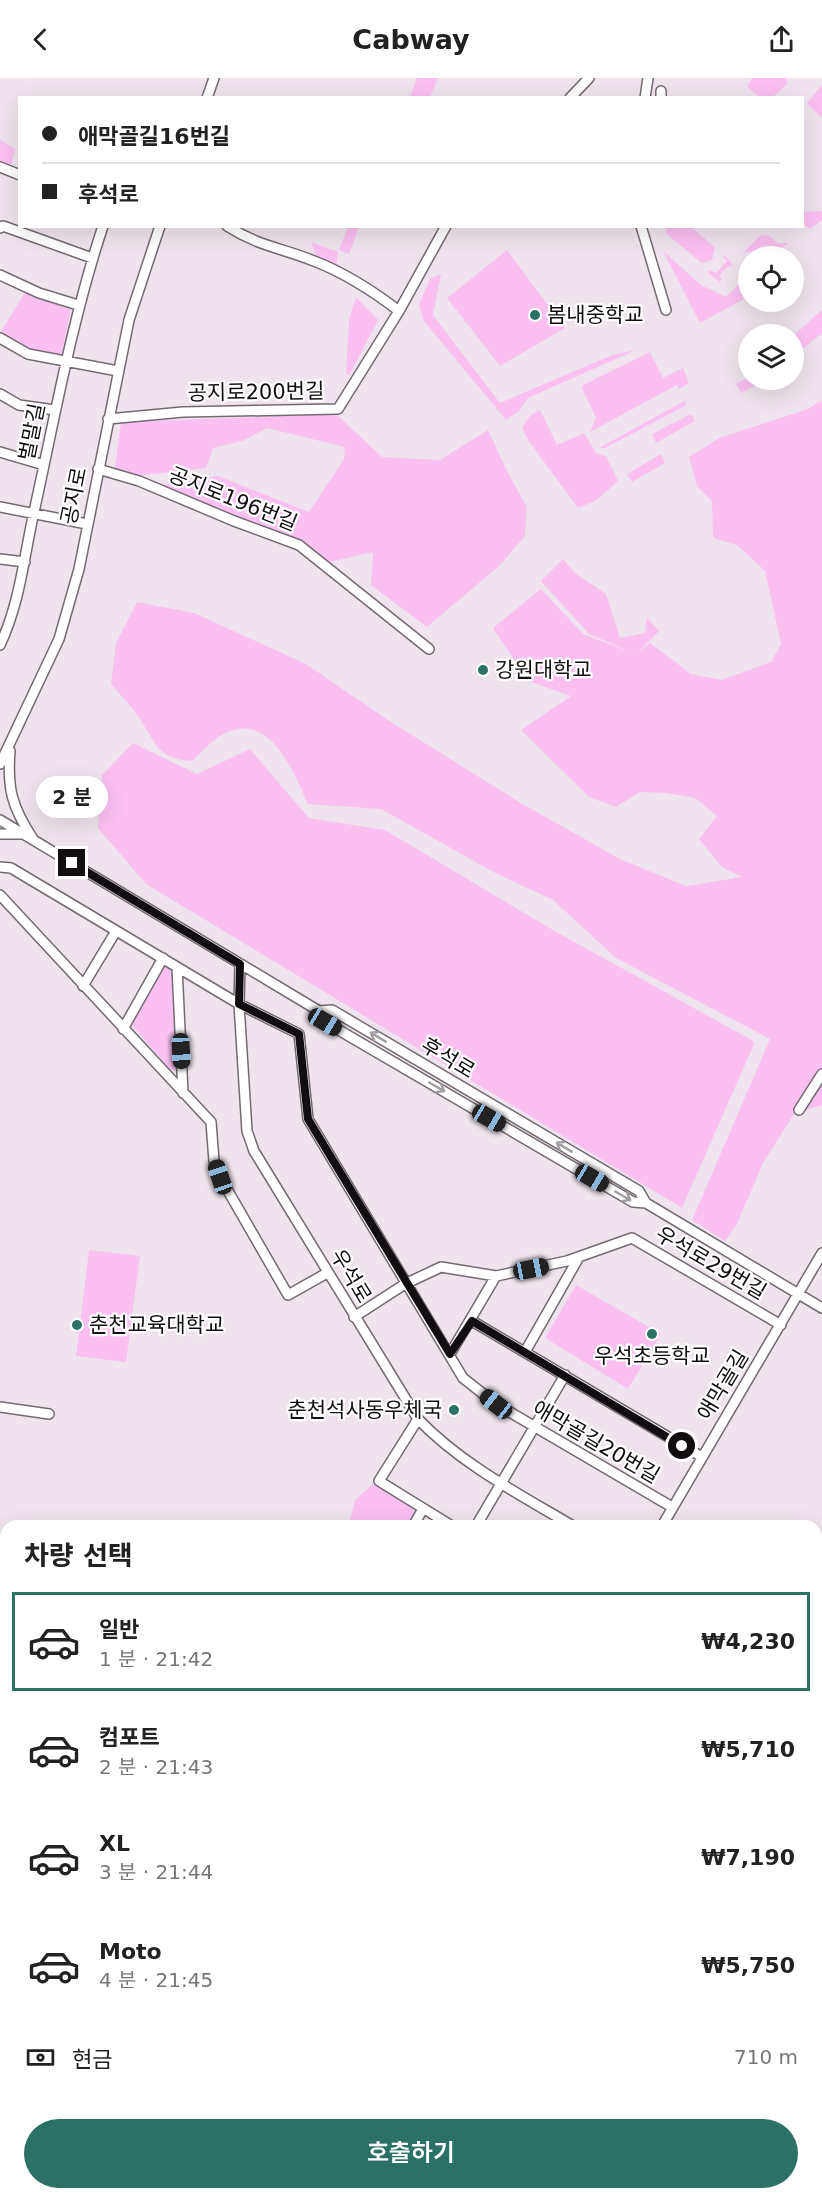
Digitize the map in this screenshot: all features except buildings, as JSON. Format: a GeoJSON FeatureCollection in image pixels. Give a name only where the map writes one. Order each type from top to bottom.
{"type":"FeatureCollection","features":[{"type":"Feature","properties":{"kind":"street"},"geometry":{"type":"LineString","coordinates":[[208,96],[214,78]]}},
{"type":"Feature","properties":{"kind":"street"},"geometry":{"type":"LineString","coordinates":[[572,96],[589,78]]}},
{"type":"Feature","properties":{"kind":"street"},"geometry":{"type":"LineString","coordinates":[[645,96],[648,78]]}},
{"type":"Feature","properties":{"kind":"street"},"geometry":{"type":"LineString","coordinates":[[0,167],[18,174]]}},
{"type":"Feature","properties":{"kind":"street"},"geometry":{"type":"LineString","coordinates":[[0,228],[3,226],[92,258]]}},
{"type":"Feature","properties":{"kind":"street","name":"벌말길"},"geometry":{"type":"LineString","coordinates":[[0,645],[25,562],[64,363],[78,305],[102,228]]}},
{"type":"Feature","properties":{"kind":"street","name":"공지로"},"geometry":{"type":"LineString","coordinates":[[0,764],[59,639],[79,569],[129,320],[159,228]]}},
{"type":"Feature","properties":{"kind":"street"},"geometry":{"type":"LineString","coordinates":[[230,228],[249,241],[314,261],[366,286],[399,311]]}},
{"type":"Feature","properties":{"kind":"street","name":"공지로200번길"},"geometry":{"type":"LineString","coordinates":[[108,419],[183,412],[338,409],[399,311],[445,228]]}},
{"type":"Feature","properties":{"kind":"street"},"geometry":{"type":"LineString","coordinates":[[642,228],[666,310]]}},
{"type":"Feature","properties":{"kind":"street"},"geometry":{"type":"LineString","coordinates":[[0,275],[39,293],[78,305]]}},
{"type":"Feature","properties":{"kind":"street"},"geometry":{"type":"LineString","coordinates":[[0,338],[28,354],[64,363],[118,371]]}},
{"type":"Feature","properties":{"kind":"street"},"geometry":{"type":"LineString","coordinates":[[0,394],[19,405],[55,410]]}},
{"type":"Feature","properties":{"kind":"street"},"geometry":{"type":"LineString","coordinates":[[0,452],[44,465]]}},
{"type":"Feature","properties":{"kind":"street","name":"공지로196번길"},"geometry":{"type":"LineString","coordinates":[[98,469],[139,481],[234,521],[299,545],[429,649]]}},
{"type":"Feature","properties":{"kind":"street"},"geometry":{"type":"LineString","coordinates":[[0,507],[87,524]]}},
{"type":"Feature","properties":{"kind":"street"},"geometry":{"type":"LineString","coordinates":[[0,559],[25,562]]}},
{"type":"Feature","properties":{"kind":"street"},"geometry":{"type":"LineString","coordinates":[[11,742],[8,784],[19,818],[34,841]]}},
{"type":"Feature","properties":{"kind":"street","name":"후석로"},"geometry":{"type":"LineString","coordinates":[[0,820],[319,1011],[332,1010],[639,1191],[645,1203],[822,1308]]}},
{"type":"Feature","properties":{"kind":"street"},"geometry":{"type":"LineString","coordinates":[[0,834],[22,834]]}},
{"type":"Feature","properties":{"kind":"street"},"geometry":{"type":"LineString","coordinates":[[0,867],[11,868],[239,1004]]}},
{"type":"Feature","properties":{"kind":"street"},"geometry":{"type":"LineString","coordinates":[[0,895],[211,1122],[214,1161],[220,1177],[288,1296],[327,1274]]}},
{"type":"Feature","properties":{"kind":"street"},"geometry":{"type":"LineString","coordinates":[[83,986],[116,932]]}},
{"type":"Feature","properties":{"kind":"street"},"geometry":{"type":"LineString","coordinates":[[123,1029],[163,958]]}},
{"type":"Feature","properties":{"kind":"street","name":"우석로"},"geometry":{"type":"LineString","coordinates":[[240,964],[239,1004],[247,1131],[254,1151],[327,1274],[418,1419],[438,1440],[502,1484],[563,1520]]}},
{"type":"Feature","properties":{"kind":"street"},"geometry":{"type":"LineString","coordinates":[[177,967],[183,1093]]}},
{"type":"Feature","properties":{"kind":"street","name":"애막골길20번길"},"geometry":{"type":"LineString","coordinates":[[239,1004],[299,1034],[308,1119],[463,1378],[496,1404],[672,1507]]}},
{"type":"Feature","properties":{"kind":"street"},"geometry":{"type":"LineString","coordinates":[[799,1110],[822,1074]]}},
{"type":"Feature","properties":{"kind":"street","name":"우석로29번길"},"geometry":{"type":"LineString","coordinates":[[354,1317],[405,1284],[441,1267],[496,1276],[579,1257],[632,1238],[780,1325]]}},
{"type":"Feature","properties":{"kind":"street","name":"애막골길"},"geometry":{"type":"LineString","coordinates":[[665,1520],[822,1252]]}},
{"type":"Feature","properties":{"kind":"street"},"geometry":{"type":"LineString","coordinates":[[525,1353],[579,1257]]}},
{"type":"Feature","properties":{"kind":"street"},"geometry":{"type":"LineString","coordinates":[[450,1354],[472,1321],[496,1276]]}},
{"type":"Feature","properties":{"kind":"street"},"geometry":{"type":"LineString","coordinates":[[472,1321],[702,1457]]}},
{"type":"Feature","properties":{"kind":"street"},"geometry":{"type":"LineString","coordinates":[[480,1520],[565,1376]]}},
{"type":"Feature","properties":{"kind":"street"},"geometry":{"type":"LineString","coordinates":[[0,1407],[49,1414]]}},
{"type":"Feature","properties":{"kind":"street"},"geometry":{"type":"LineString","coordinates":[[418,1419],[379,1481],[442,1520]]}},
{"type":"Feature","properties":{"kind":"street"},"geometry":{"type":"LineString","coordinates":[[417,1520],[423,1509]]}},
{"type":"Feature","properties":{"kind":"shaded area"},"geometry":{"type":"Polygon","coordinates":[[[417,78],[438,78],[430,96],[410,96],[417,78]]]}},
{"type":"Feature","properties":{"kind":"shaded area"},"geometry":{"type":"Polygon","coordinates":[[[752,78],[787,78],[787,84],[774,96],[758,96],[747,86],[752,78]]]}},
{"type":"Feature","properties":{"kind":"shaded area"},"geometry":{"type":"Polygon","coordinates":[[[822,85],[822,118],[807,103],[822,85]]]}},
{"type":"Feature","properties":{"kind":"shaded area"},"geometry":{"type":"Polygon","coordinates":[[[0,140],[15,149],[10,171],[0,170],[0,140]]]}},
{"type":"Feature","properties":{"kind":"shaded area"},"geometry":{"type":"Polygon","coordinates":[[[822,211],[822,220],[810,229],[804,224],[804,212],[822,211]]]}},
{"type":"Feature","properties":{"kind":"shaded area"},"geometry":{"type":"Polygon","coordinates":[[[348,228],[359,228],[349,254],[339,250],[348,228]]]}},
{"type":"Feature","properties":{"kind":"shaded area"},"geometry":{"type":"Polygon","coordinates":[[[667,228],[693,228],[715,248],[712,260],[702,263],[665,233],[667,228]]]}},
{"type":"Feature","properties":{"kind":"shaded area"},"geometry":{"type":"Polygon","coordinates":[[[761,235],[769,236],[778,243],[789,243],[784,246],[750,246],[761,235]]]}},
{"type":"Feature","properties":{"kind":"shaded area"},"geometry":{"type":"Polygon","coordinates":[[[311,242],[338,252],[336,268],[316,255],[311,242]]]}},
{"type":"Feature","properties":{"kind":"shaded area"},"geometry":{"type":"Polygon","coordinates":[[[507,250],[565,328],[500,366],[447,298],[507,250]]]}},
{"type":"Feature","properties":{"kind":"shaded area"},"geometry":{"type":"Polygon","coordinates":[[[663,251],[701,285],[726,297],[738,286],[738,302],[700,323],[663,251]]]}},
{"type":"Feature","properties":{"kind":"shaded area"},"geometry":{"type":"Polygon","coordinates":[[[725,255],[734,267],[730,265],[719,275],[722,279],[720,282],[708,273],[710,270],[716,273],[727,261],[723,257],[725,255]]]}},
{"type":"Feature","properties":{"kind":"shaded area"},"geometry":{"type":"Polygon","coordinates":[[[441,274],[433,315],[500,403],[612,355],[636,350],[528,398],[519,411],[506,420],[423,320],[419,304],[430,279],[441,274]]]}},
{"type":"Feature","properties":{"kind":"shaded area"},"geometry":{"type":"Polygon","coordinates":[[[26,291],[71,310],[60,361],[22,350],[0,333],[26,291]]]}},
{"type":"Feature","properties":{"kind":"shaded area"},"geometry":{"type":"Polygon","coordinates":[[[356,297],[378,320],[349,376],[346,372],[349,319],[356,297]]]}},
{"type":"Feature","properties":{"kind":"shaded area"},"geometry":{"type":"Polygon","coordinates":[[[822,310],[822,333],[804,348],[804,326],[822,310]]]}},
{"type":"Feature","properties":{"kind":"shaded area"},"geometry":{"type":"Polygon","coordinates":[[[650,352],[663,378],[683,368],[689,383],[679,389],[677,385],[590,432],[596,418],[581,386],[650,352]]]}},
{"type":"Feature","properties":{"kind":"shaded area"},"geometry":{"type":"Polygon","coordinates":[[[686,400],[685,406],[605,448],[599,448],[686,400]]]}},
{"type":"Feature","properties":{"kind":"shaded area"},"geometry":{"type":"Polygon","coordinates":[[[822,400],[822,1105],[794,1114],[763,1163],[737,1224],[725,1241],[692,1220],[770,1039],[616,958],[553,900],[497,874],[381,809],[308,804],[286,760],[265,736],[252,730],[237,729],[220,736],[192,761],[171,757],[158,748],[138,716],[111,684],[116,643],[137,602],[194,613],[306,664],[388,720],[519,802],[620,859],[686,886],[742,877],[722,867],[699,839],[717,816],[695,798],[667,793],[640,792],[616,807],[589,797],[521,730],[571,696],[528,681],[493,628],[541,589],[583,634],[636,654],[589,634],[541,581],[563,559],[575,573],[606,594],[620,638],[645,633],[647,618],[659,631],[637,653],[650,643],[691,674],[722,680],[771,662],[781,644],[765,571],[737,545],[713,538],[712,501],[697,486],[689,457],[719,438],[808,409],[822,400]]]}},
{"type":"Feature","properties":{"kind":"shaded area"},"geometry":{"type":"Polygon","coordinates":[[[540,410],[557,445],[584,433],[597,454],[606,456],[618,481],[597,500],[578,508],[528,440],[522,427],[531,415],[540,410]]]}},
{"type":"Feature","properties":{"kind":"shaded area"},"geometry":{"type":"Polygon","coordinates":[[[336,414],[382,457],[440,460],[488,430],[527,507],[525,536],[499,566],[427,627],[371,585],[373,552],[321,564],[297,549],[145,488],[218,476],[309,512],[344,459],[345,447],[267,428],[242,441],[213,448],[206,468],[127,477],[114,475],[121,422],[336,414]]]}},
{"type":"Feature","properties":{"kind":"shaded area"},"geometry":{"type":"Polygon","coordinates":[[[691,414],[695,421],[656,443],[652,434],[691,414]]]}},
{"type":"Feature","properties":{"kind":"shaded area"},"geometry":{"type":"Polygon","coordinates":[[[661,454],[665,463],[632,482],[627,474],[661,454]]]}},
{"type":"Feature","properties":{"kind":"shaded area"},"geometry":{"type":"Polygon","coordinates":[[[133,743],[197,774],[250,749],[309,818],[385,830],[553,930],[755,1042],[682,1208],[146,884],[98,828],[102,775],[133,743]]]}},
{"type":"Feature","properties":{"kind":"shaded area"},"geometry":{"type":"Polygon","coordinates":[[[161,966],[171,969],[178,1070],[171,1070],[130,1023],[161,966]]]}},
{"type":"Feature","properties":{"kind":"shaded area"},"geometry":{"type":"Polygon","coordinates":[[[89,1250],[140,1256],[126,1362],[76,1356],[89,1250]]]}},
{"type":"Feature","properties":{"kind":"shaded area"},"geometry":{"type":"Polygon","coordinates":[[[576,1285],[661,1334],[628,1389],[545,1338],[576,1285]]]}},
{"type":"Feature","properties":{"kind":"shaded area"},"geometry":{"type":"Polygon","coordinates":[[[375,1482],[414,1507],[415,1513],[411,1520],[350,1520],[355,1500],[375,1482]]]}},
{"type":"Feature","properties":{"kind":"place","name":"봄내중학교"},"geometry":{"type":"Point","coordinates":[535,315]}},
{"type":"Feature","properties":{"kind":"place","name":"강원대학교"},"geometry":{"type":"Point","coordinates":[483,670]}},
{"type":"Feature","properties":{"kind":"place","name":"춘천교육대학교"},"geometry":{"type":"Point","coordinates":[77,1325]}},
{"type":"Feature","properties":{"kind":"place","name":"우석초등학교"},"geometry":{"type":"Point","coordinates":[652,1334]}},
{"type":"Feature","properties":{"kind":"place","name":"춘천석사동우체국"},"geometry":{"type":"Point","coordinates":[454,1410]}},
{"type":"Feature","properties":{"kind":"route"},"geometry":{"type":"LineString","coordinates":[[72,863],[240,964],[239,1004],[299,1034],[308,1119],[405,1284],[450,1354],[472,1321],[682,1446]]}}]}
